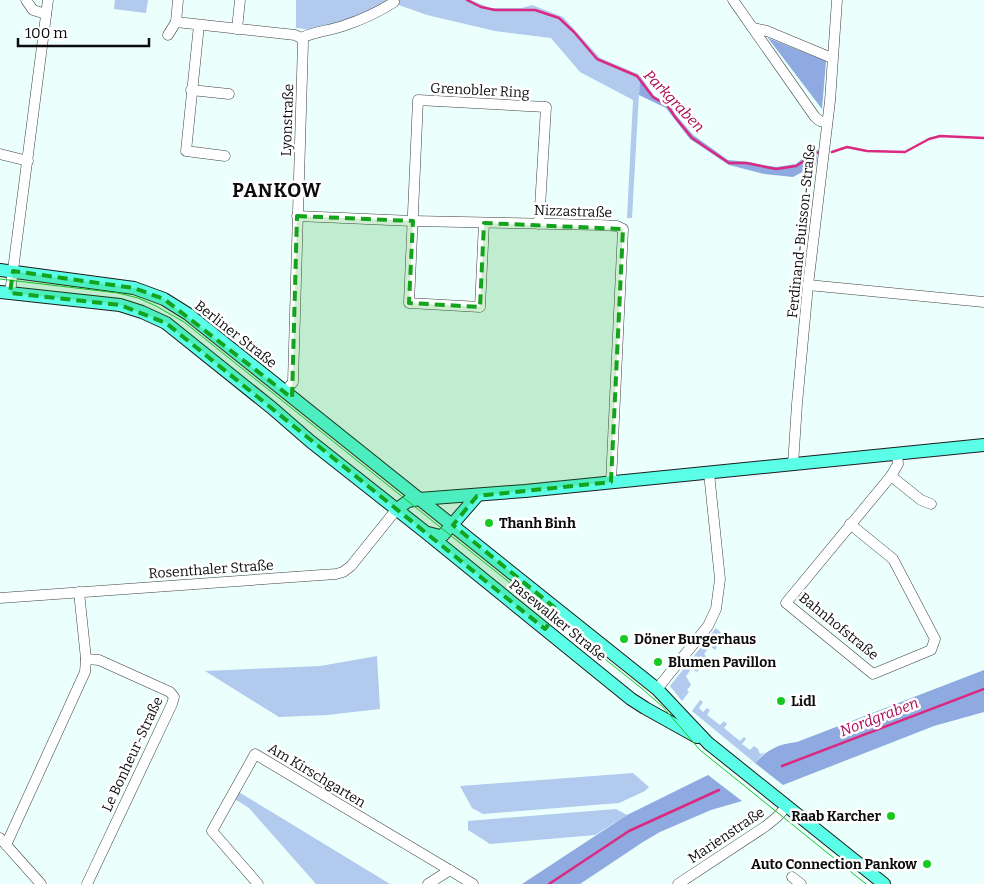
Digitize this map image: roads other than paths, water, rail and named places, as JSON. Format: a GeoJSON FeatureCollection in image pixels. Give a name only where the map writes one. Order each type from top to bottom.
{"type":"FeatureCollection","features":[{"type":"Feature","properties":{"kind":"main road","name":"Berliner Straße"},"geometry":{"type":"LineString","coordinates":[[6,270],[134,288],[159,297],[188,314],[419,499]]}},
{"type":"Feature","properties":{"kind":"main road"},"geometry":{"type":"LineString","coordinates":[[5,293],[120,305],[166,323],[396,510],[408,502],[419,499],[477,496],[984,445]]}},
{"type":"Feature","properties":{"kind":"main road"},"geometry":{"type":"LineString","coordinates":[[424,531],[440,536],[477,496]]}},
{"type":"Feature","properties":{"kind":"main road","name":"Pasewalker Straße"},"geometry":{"type":"LineString","coordinates":[[419,499],[657,689],[708,743],[884,884]]}},
{"type":"Feature","properties":{"kind":"main road","name":"Pasewalker Straße"},"geometry":{"type":"LineString","coordinates":[[396,510],[645,708],[708,743]]}},
{"type":"Feature","properties":{"kind":"main road"},"geometry":{"type":"LineString","coordinates":[[545,629],[559,612]]}},
{"type":"Feature","properties":{"kind":"main road"},"geometry":{"type":"LineString","coordinates":[[645,708],[657,689]]}},
{"type":"Feature","properties":{"kind":"street"},"geometry":{"type":"LineString","coordinates":[[26,0],[33,10],[46,14]]}},
{"type":"Feature","properties":{"kind":"street"},"geometry":{"type":"LineString","coordinates":[[5,293],[6,270],[28,161],[48,0]]}},
{"type":"Feature","properties":{"kind":"street"},"geometry":{"type":"LineString","coordinates":[[168,35],[176,22],[178,0]]}},
{"type":"Feature","properties":{"kind":"street"},"geometry":{"type":"LineString","coordinates":[[237,29],[240,0]]}},
{"type":"Feature","properties":{"kind":"street"},"geometry":{"type":"LineString","coordinates":[[733,0],[815,117],[827,123]]}},
{"type":"Feature","properties":{"kind":"street","name":"Ferdinand-Buisson-Straße"},"geometry":{"type":"LineString","coordinates":[[793,465],[808,285],[827,123],[837,0]]}},
{"type":"Feature","properties":{"kind":"street"},"geometry":{"type":"LineString","coordinates":[[176,22],[296,35],[301,38],[308,34],[342,27],[376,13],[394,2]]}},
{"type":"Feature","properties":{"kind":"street"},"geometry":{"type":"LineString","coordinates":[[199,25],[186,151],[225,156]]}},
{"type":"Feature","properties":{"kind":"street"},"geometry":{"type":"LineString","coordinates":[[753,28],[767,31],[832,58]]}},
{"type":"Feature","properties":{"kind":"street","name":"Lyonstraße"},"geometry":{"type":"LineString","coordinates":[[285,392],[293,382],[303,42],[301,38]]}},
{"type":"Feature","properties":{"kind":"street"},"geometry":{"type":"LineString","coordinates":[[191,90],[229,94]]}},
{"type":"Feature","properties":{"kind":"street","name":"Grenobler Ring"},"geometry":{"type":"LineString","coordinates":[[413,221],[418,100],[546,108],[539,224]]}},
{"type":"Feature","properties":{"kind":"street"},"geometry":{"type":"LineString","coordinates":[[0,154],[28,161]]}},
{"type":"Feature","properties":{"kind":"street","name":"Nizzastraße"},"geometry":{"type":"LineString","coordinates":[[297,216],[614,226],[623,229],[611,482]]}},
{"type":"Feature","properties":{"kind":"street"},"geometry":{"type":"LineString","coordinates":[[413,221],[409,303],[480,306],[484,223]]}},
{"type":"Feature","properties":{"kind":"street"},"geometry":{"type":"LineString","coordinates":[[808,285],[984,302]]}},
{"type":"Feature","properties":{"kind":"street","name":"Bahnhofstraße"},"geometry":{"type":"LineString","coordinates":[[850,524],[893,559],[935,639],[931,650],[873,674],[786,603],[850,524],[891,476],[898,464],[898,454]]}},
{"type":"Feature","properties":{"kind":"street"},"geometry":{"type":"LineString","coordinates":[[657,689],[708,626],[716,609],[720,579],[709,473]]}},
{"type":"Feature","properties":{"kind":"street"},"geometry":{"type":"LineString","coordinates":[[891,476],[921,500],[931,504]]}},
{"type":"Feature","properties":{"kind":"street","name":"Rosenthaler Straße"},"geometry":{"type":"LineString","coordinates":[[0,598],[336,574],[352,566],[396,510]]}},
{"type":"Feature","properties":{"kind":"street"},"geometry":{"type":"LineString","coordinates":[[41,884],[3,842],[84,672],[86,659],[79,592]]}},
{"type":"Feature","properties":{"kind":"street","name":"Le Bonheur-Straße"},"geometry":{"type":"LineString","coordinates":[[86,659],[99,660],[170,692],[174,697],[86,884]]}},
{"type":"Feature","properties":{"kind":"street","name":"Am Kirschgarten"},"geometry":{"type":"LineString","coordinates":[[258,884],[212,831],[255,754],[473,884]]}},
{"type":"Feature","properties":{"kind":"street","name":"Marienstraße"},"geometry":{"type":"LineString","coordinates":[[678,884],[766,826],[787,806]]}},
{"type":"Feature","properties":{"kind":"street"},"geometry":{"type":"LineString","coordinates":[[428,884],[450,870]]}},
{"type":"Feature","properties":{"kind":"street"},"geometry":{"type":"LineString","coordinates":[[792,877],[801,884]]}},
{"type":"Feature","properties":{"kind":"waterway","name":"Parkgraben"},"geometry":{"type":"LineString","coordinates":[[467,0],[481,7],[495,10],[535,10],[559,18],[597,59],[637,76],[653,97],[668,106],[692,138],[729,163],[746,163],[776,169],[796,166],[819,152]]}},
{"type":"Feature","properties":{"kind":"waterway","name":"Parkgraben"},"geometry":{"type":"LineString","coordinates":[[832,152],[847,147],[867,151],[905,152],[929,139],[940,136],[984,138]]}},
{"type":"Feature","properties":{"kind":"waterway","name":"Nordgraben"},"geometry":{"type":"LineString","coordinates":[[782,766],[984,689]]}},
{"type":"Feature","properties":{"kind":"waterway","name":"Nordgraben"},"geometry":{"type":"LineString","coordinates":[[549,884],[629,831],[719,790]]}},
{"type":"Feature","properties":{"kind":"tram line"},"geometry":{"type":"LineString","coordinates":[[0,279],[118,293],[138,298],[184,322],[640,687],[663,707],[700,750],[866,884]]}},
{"type":"Feature","properties":{"kind":"place","name":"Thanh Binh"},"geometry":{"type":"Point","coordinates":[489,523]}},
{"type":"Feature","properties":{"kind":"place","name":"Döner Burgerhaus"},"geometry":{"type":"Point","coordinates":[624,639]}},
{"type":"Feature","properties":{"kind":"place","name":"Blumen Pavillon"},"geometry":{"type":"Point","coordinates":[658,662]}},
{"type":"Feature","properties":{"kind":"place","name":"Lidl"},"geometry":{"type":"Point","coordinates":[781,701]}},
{"type":"Feature","properties":{"kind":"place","name":"Raab Karcher"},"geometry":{"type":"Point","coordinates":[891,816]}},
{"type":"Feature","properties":{"kind":"place","name":"Auto Connection Pankow"},"geometry":{"type":"Point","coordinates":[927,864]}},
{"type":"Feature","properties":{"kind":"district","name":"PANKOW"},"geometry":{"type":"Point","coordinates":[277,190]}}]}
